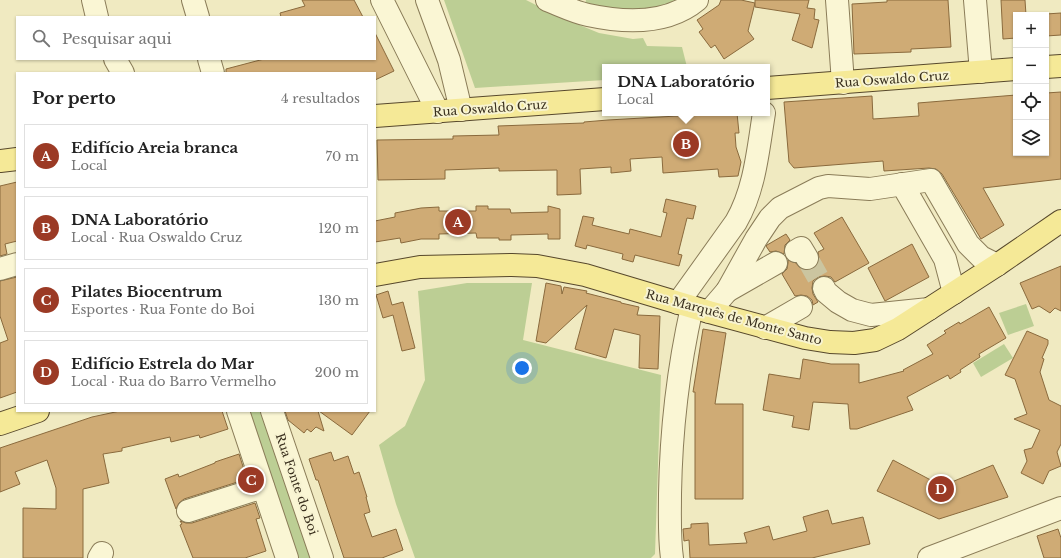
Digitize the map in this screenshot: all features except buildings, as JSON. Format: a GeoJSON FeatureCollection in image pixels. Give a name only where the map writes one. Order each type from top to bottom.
{"type":"FeatureCollection","features":[{"type":"Feature","properties":{"kind":"main road"},"geometry":{"type":"LineString","coordinates":[[1049,67],[1061,66]]}},
{"type":"Feature","properties":{"kind":"main road","name":"Rua Oswaldo Cruz"},"geometry":{"type":"LineString","coordinates":[[770,91],[843,83],[1013,69]]}},
{"type":"Feature","properties":{"kind":"main road","name":"Rua Oswaldo Cruz"},"geometry":{"type":"LineString","coordinates":[[376,116],[602,99]]}},
{"type":"Feature","properties":{"kind":"main road"},"geometry":{"type":"LineString","coordinates":[[0,161],[16,159]]}},
{"type":"Feature","properties":{"kind":"main road","name":"Rua Marquês de Monte Santo"},"geometry":{"type":"LineString","coordinates":[[376,275],[420,267],[512,265],[537,266],[585,275],[693,308],[805,338],[830,342],[854,343],[875,340],[898,330],[997,266],[1061,222]]}},
{"type":"Feature","properties":{"kind":"main road"},"geometry":{"type":"LineString","coordinates":[[0,424],[35,412]]}},
{"type":"Feature","properties":{"kind":"street"},"geometry":{"type":"LineString","coordinates":[[93,0],[97,16]]}},
{"type":"Feature","properties":{"kind":"street"},"geometry":{"type":"LineString","coordinates":[[193,0],[198,16]]}},
{"type":"Feature","properties":{"kind":"street"},"geometry":{"type":"LineString","coordinates":[[382,0],[438,112]]}},
{"type":"Feature","properties":{"kind":"street"},"geometry":{"type":"LineString","coordinates":[[427,0],[449,60],[461,110]]}},
{"type":"Feature","properties":{"kind":"street"},"geometry":{"type":"LineString","coordinates":[[547,0],[587,15],[632,21],[652,20],[670,16],[688,8],[697,0]]}},
{"type":"Feature","properties":{"kind":"street"},"geometry":{"type":"LineString","coordinates":[[837,0],[843,83]]}},
{"type":"Feature","properties":{"kind":"street"},"geometry":{"type":"LineString","coordinates":[[974,0],[981,72]]}},
{"type":"Feature","properties":{"kind":"street"},"geometry":{"type":"LineString","coordinates":[[116,60],[122,72]]}},
{"type":"Feature","properties":{"kind":"street"},"geometry":{"type":"LineString","coordinates":[[209,60],[213,72]]}},
{"type":"Feature","properties":{"kind":"street"},"geometry":{"type":"LineString","coordinates":[[672,558],[670,523],[670,468],[672,434],[681,359],[693,308],[743,210],[749,195],[755,169],[764,116]]}},
{"type":"Feature","properties":{"kind":"street"},"geometry":{"type":"LineString","coordinates":[[727,291],[756,239],[770,218],[780,208],[823,187],[841,186],[870,189],[931,180],[968,244],[981,257],[997,266]]}},
{"type":"Feature","properties":{"kind":"street"},"geometry":{"type":"LineString","coordinates":[[902,184],[945,259],[954,293]]}},
{"type":"Feature","properties":{"kind":"street"},"geometry":{"type":"LineString","coordinates":[[945,259],[962,252],[968,244]]}},
{"type":"Feature","properties":{"kind":"street"},"geometry":{"type":"LineString","coordinates":[[693,308],[727,291],[776,263]]}},
{"type":"Feature","properties":{"kind":"street"},"geometry":{"type":"LineString","coordinates":[[0,269],[16,264]]}},
{"type":"Feature","properties":{"kind":"street"},"geometry":{"type":"LineString","coordinates":[[824,292],[852,310],[871,315],[929,309]]}},
{"type":"Feature","properties":{"kind":"street"},"geometry":{"type":"LineString","coordinates":[[765,328],[801,307]]}},
{"type":"Feature","properties":{"kind":"street"},"geometry":{"type":"LineString","coordinates":[[238,412],[263,487],[281,556]]}},
{"type":"Feature","properties":{"kind":"street","name":"Rua Fonte do Boi"},"geometry":{"type":"LineString","coordinates":[[272,412],[322,558]]}},
{"type":"Feature","properties":{"kind":"street"},"geometry":{"type":"LineString","coordinates":[[188,511],[263,487]]}},
{"type":"Feature","properties":{"kind":"street"},"geometry":{"type":"LineString","coordinates":[[929,558],[1061,508]]}},
{"type":"Feature","properties":{"kind":"green space"},"geometry":{"type":"Polygon","coordinates":[[[444,0],[526,0],[560,17],[599,33],[633,39],[643,38],[647,46],[682,47],[686,64],[602,64],[602,80],[475,88],[444,0]]]}},
{"type":"Feature","properties":{"kind":"green space"},"geometry":{"type":"Polygon","coordinates":[[[586,0],[679,0],[654,9],[621,10],[585,4],[586,0]]]}},
{"type":"Feature","properties":{"kind":"green space"},"geometry":{"type":"Polygon","coordinates":[[[467,283],[532,283],[523,340],[661,375],[655,554],[651,558],[415,558],[396,504],[379,445],[405,426],[425,380],[418,291],[467,283]]]}},
{"type":"Feature","properties":{"kind":"green space"},"geometry":{"type":"Polygon","coordinates":[[[1026,304],[1034,326],[1008,335],[999,313],[1026,304]]]}},
{"type":"Feature","properties":{"kind":"green space"},"geometry":{"type":"Polygon","coordinates":[[[1004,344],[1013,358],[981,377],[973,363],[1004,344]]]}},
{"type":"Feature","properties":{"kind":"green space"},"geometry":{"type":"Polygon","coordinates":[[[244,412],[266,412],[315,558],[293,558],[244,412]]]}},
{"type":"Feature","properties":{"kind":"tunnel"},"geometry":{"type":"LineString","coordinates":[[807,258],[824,288]]}},
{"type":"Feature","properties":{"kind":"place","name":"DNA Laboratório"},"geometry":{"type":"Point","coordinates":[686,144]}},
{"type":"Feature","properties":{"kind":"place","name":"Edifício Areia branca"},"geometry":{"type":"Point","coordinates":[458,222]}},
{"type":"Feature","properties":{"kind":"place","name":"Pilates Biocentrum"},"geometry":{"type":"Point","coordinates":[251,480]}},
{"type":"Feature","properties":{"kind":"place","name":"Edifício Estrela do Mar"},"geometry":{"type":"Point","coordinates":[941,489]}}]}
